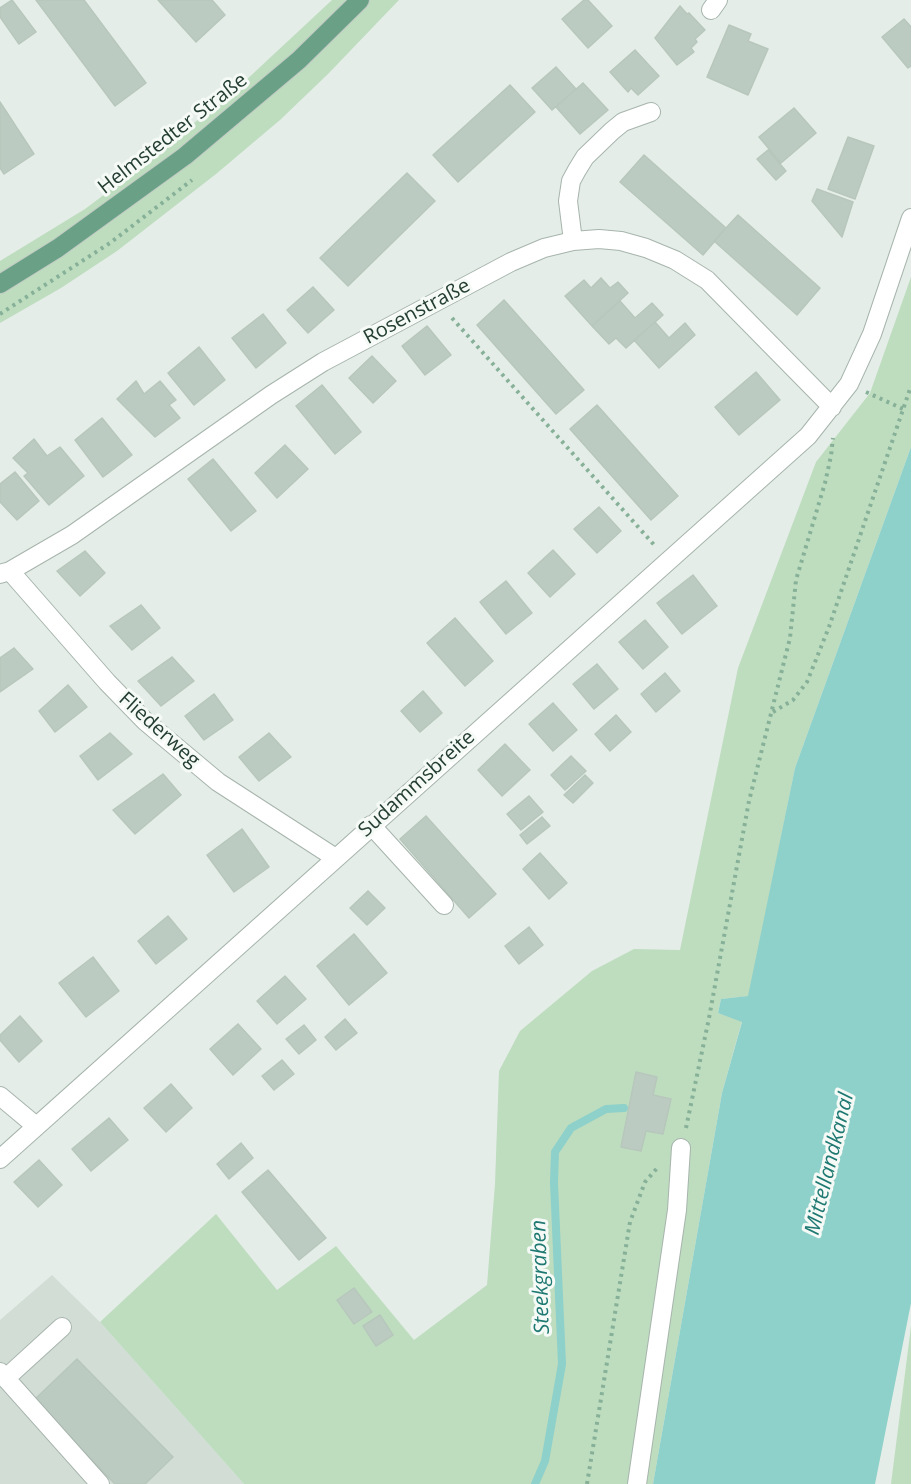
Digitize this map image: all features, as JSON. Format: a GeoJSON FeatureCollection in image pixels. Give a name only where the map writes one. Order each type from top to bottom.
{"type":"FeatureCollection","features":[{"type":"Feature","properties":{"kind":"main road","name":"Helmstedter Straße"},"geometry":{"type":"LineString","coordinates":[[0,284],[58,248],[185,156],[291,67],[360,0]]}},
{"type":"Feature","properties":{"kind":"street"},"geometry":{"type":"LineString","coordinates":[[573,241],[568,201],[571,181],[577,170],[592,150],[623,122],[651,112]]}},
{"type":"Feature","properties":{"kind":"street","name":"Sudammsbreite"},"geometry":{"type":"LineString","coordinates":[[0,1159],[334,857],[808,436],[849,384],[872,334],[911,218]]}},
{"type":"Feature","properties":{"kind":"street","name":"Rosenstraße"},"geometry":{"type":"LineString","coordinates":[[5,573],[72,535],[279,389],[322,362],[511,262],[544,248],[573,241],[599,239],[621,241],[646,248],[683,265],[707,280],[832,407]]}},
{"type":"Feature","properties":{"kind":"street","name":"Fliederweg"},"geometry":{"type":"LineString","coordinates":[[5,573],[145,721],[218,782],[334,857]]}},
{"type":"Feature","properties":{"kind":"street"},"geometry":{"type":"LineString","coordinates":[[371,825],[444,905]]}},
{"type":"Feature","properties":{"kind":"street"},"geometry":{"type":"LineString","coordinates":[[0,1096],[36,1126]]}},
{"type":"Feature","properties":{"kind":"street"},"geometry":{"type":"LineString","coordinates":[[637,1484],[676,1210],[681,1148]]}},
{"type":"Feature","properties":{"kind":"street"},"geometry":{"type":"LineString","coordinates":[[62,1328],[3,1375],[100,1484]]}},
{"type":"Feature","properties":{"kind":"path"},"geometry":{"type":"LineString","coordinates":[[437,301],[669,561]]}},
{"type":"Feature","properties":{"kind":"path"},"geometry":{"type":"LineString","coordinates":[[849,384],[903,409]]}},
{"type":"Feature","properties":{"kind":"path"},"geometry":{"type":"LineString","coordinates":[[772,712],[793,700],[807,682],[829,627],[911,386]]}},
{"type":"Feature","properties":{"kind":"path"},"geometry":{"type":"LineString","coordinates":[[586,1484],[630,1222],[645,1182],[660,1165],[681,1148],[714,993],[749,801],[789,638],[796,580],[831,456],[832,407]]}},
{"type":"Feature","properties":{"kind":"shaded area"},"geometry":{"type":"Polygon","coordinates":[[[52,1275],[100,1322],[244,1484],[0,1484],[0,1320],[52,1275]]]}},
{"type":"Feature","properties":{"kind":"green space"},"geometry":{"type":"Polygon","coordinates":[[[332,0],[399,0],[280,120],[216,174],[117,251],[61,288],[0,323],[0,261],[85,209],[133,173],[244,82],[332,0]]]}},
{"type":"Feature","properties":{"kind":"green space"},"geometry":{"type":"Polygon","coordinates":[[[911,277],[911,447],[795,768],[749,996],[721,999],[718,1013],[742,1021],[722,1093],[653,1484],[244,1484],[100,1322],[216,1214],[277,1290],[336,1246],[414,1340],[487,1285],[495,1184],[499,1071],[520,1031],[592,971],[634,949],[680,950],[738,668],[816,462],[870,393],[911,277]]]}},
{"type":"Feature","properties":{"kind":"green space"},"geometry":{"type":"Polygon","coordinates":[[[911,1326],[911,1484],[891,1484],[911,1326]]]}},
{"type":"Feature","properties":{"kind":"water","name":"Mittellandkanal"},"geometry":{"type":"Polygon","coordinates":[[[911,447],[911,1303],[875,1484],[653,1484],[722,1093],[742,1022],[718,1013],[721,999],[748,996],[795,768],[911,447]]]}},
{"type":"Feature","properties":{"kind":"building"},"geometry":{"type":"Polygon","coordinates":[[[12,0],[36,32],[19,44],[0,17],[0,8],[12,0]]]}},
{"type":"Feature","properties":{"kind":"building"},"geometry":{"type":"Polygon","coordinates":[[[36,0],[84,0],[146,83],[115,106],[36,0]]]}},
{"type":"Feature","properties":{"kind":"building"},"geometry":{"type":"Polygon","coordinates":[[[158,0],[212,0],[225,15],[196,42],[158,0]]]}},
{"type":"Feature","properties":{"kind":"building"},"geometry":{"type":"Polygon","coordinates":[[[584,0],[588,0],[612,26],[588,48],[562,19],[584,0]]]}},
{"type":"Feature","properties":{"kind":"building"},"geometry":{"type":"Polygon","coordinates":[[[680,6],[705,30],[695,39],[697,42],[691,48],[694,52],[677,65],[655,38],[680,6]]]}},
{"type":"Feature","properties":{"kind":"building"},"geometry":{"type":"Polygon","coordinates":[[[904,19],[911,27],[911,66],[908,68],[882,37],[904,19]]]}},
{"type":"Feature","properties":{"kind":"building"},"geometry":{"type":"Polygon","coordinates":[[[729,25],[751,34],[748,41],[768,49],[748,95],[707,77],[729,25]]]}},
{"type":"Feature","properties":{"kind":"building"},"geometry":{"type":"Polygon","coordinates":[[[635,50],[659,76],[638,95],[631,88],[628,92],[610,72],[635,50]]]}},
{"type":"Feature","properties":{"kind":"building"},"geometry":{"type":"Polygon","coordinates":[[[556,67],[576,89],[552,110],[532,88],[556,67]]]}},
{"type":"Feature","properties":{"kind":"building"},"geometry":{"type":"Polygon","coordinates":[[[583,83],[608,110],[580,134],[556,107],[583,83]]]}},
{"type":"Feature","properties":{"kind":"building"},"geometry":{"type":"Polygon","coordinates":[[[510,85],[535,112],[458,182],[433,155],[510,85]]]}},
{"type":"Feature","properties":{"kind":"building"},"geometry":{"type":"Polygon","coordinates":[[[0,102],[34,154],[4,174],[0,168],[0,102]]]}},
{"type":"Feature","properties":{"kind":"building"},"geometry":{"type":"Polygon","coordinates":[[[794,108],[816,133],[781,163],[759,137],[794,108]]]}},
{"type":"Feature","properties":{"kind":"building"},"geometry":{"type":"Polygon","coordinates":[[[848,137],[874,146],[855,199],[828,189],[848,137]]]}},
{"type":"Feature","properties":{"kind":"building"},"geometry":{"type":"Polygon","coordinates":[[[768,150],[786,171],[776,180],[757,159],[768,150]]]}},
{"type":"Feature","properties":{"kind":"building"},"geometry":{"type":"Polygon","coordinates":[[[644,155],[726,228],[703,255],[620,182],[644,155]]]}},
{"type":"Feature","properties":{"kind":"building"},"geometry":{"type":"Polygon","coordinates":[[[407,173],[435,201],[348,286],[320,258],[407,173]]]}},
{"type":"Feature","properties":{"kind":"building"},"geometry":{"type":"Polygon","coordinates":[[[817,189],[853,202],[842,237],[812,201],[817,189]]]}},
{"type":"Feature","properties":{"kind":"building"},"geometry":{"type":"Polygon","coordinates":[[[738,215],[820,288],[797,315],[714,241],[738,215]]]}},
{"type":"Feature","properties":{"kind":"building"},"geometry":{"type":"Polygon","coordinates":[[[601,278],[610,288],[618,282],[628,293],[592,326],[565,296],[584,280],[591,288],[601,278]]]}},
{"type":"Feature","properties":{"kind":"building"},"geometry":{"type":"Polygon","coordinates":[[[313,287],[334,310],[308,333],[287,310],[313,287]]]}},
{"type":"Feature","properties":{"kind":"building"},"geometry":{"type":"Polygon","coordinates":[[[504,300],[584,390],[556,414],[477,325],[504,300]]]}},
{"type":"Feature","properties":{"kind":"building"},"geometry":{"type":"Polygon","coordinates":[[[620,301],[635,318],[652,303],[663,315],[626,348],[616,338],[609,344],[592,326],[620,301]]]}},
{"type":"Feature","properties":{"kind":"building"},"geometry":{"type":"Polygon","coordinates":[[[263,314],[286,343],[256,368],[232,338],[263,314]]]}},
{"type":"Feature","properties":{"kind":"building"},"geometry":{"type":"Polygon","coordinates":[[[655,322],[669,338],[685,323],[695,335],[659,368],[634,340],[655,322]]]}},
{"type":"Feature","properties":{"kind":"building"},"geometry":{"type":"Polygon","coordinates":[[[427,326],[451,355],[425,375],[402,346],[427,326]]]}},
{"type":"Feature","properties":{"kind":"building"},"geometry":{"type":"Polygon","coordinates":[[[199,347],[225,380],[194,405],[168,373],[199,347]]]}},
{"type":"Feature","properties":{"kind":"building"},"geometry":{"type":"Polygon","coordinates":[[[372,356],[396,381],[373,403],[349,378],[372,356]]]}},
{"type":"Feature","properties":{"kind":"building"},"geometry":{"type":"Polygon","coordinates":[[[756,372],[780,400],[739,435],[715,407],[756,372]]]}},
{"type":"Feature","properties":{"kind":"building"},"geometry":{"type":"Polygon","coordinates":[[[136,381],[144,394],[160,381],[176,400],[169,405],[180,418],[155,437],[117,399],[136,381]]]}},
{"type":"Feature","properties":{"kind":"building"},"geometry":{"type":"Polygon","coordinates":[[[322,385],[361,432],[335,454],[296,406],[322,385]]]}},
{"type":"Feature","properties":{"kind":"building"},"geometry":{"type":"Polygon","coordinates":[[[597,405],[678,496],[651,520],[570,429],[597,405]]]}},
{"type":"Feature","properties":{"kind":"building"},"geometry":{"type":"Polygon","coordinates":[[[102,418],[132,455],[103,477],[75,440],[102,418]]]}},
{"type":"Feature","properties":{"kind":"building"},"geometry":{"type":"Polygon","coordinates":[[[34,439],[47,456],[60,447],[84,476],[49,505],[24,476],[28,473],[13,458],[34,439]]]}},
{"type":"Feature","properties":{"kind":"building"},"geometry":{"type":"Polygon","coordinates":[[[285,445],[308,469],[277,498],[255,473],[285,445]]]}},
{"type":"Feature","properties":{"kind":"building"},"geometry":{"type":"Polygon","coordinates":[[[213,459],[256,511],[231,531],[188,479],[213,459]]]}},
{"type":"Feature","properties":{"kind":"building"},"geometry":{"type":"Polygon","coordinates":[[[15,472],[39,501],[17,520],[0,502],[0,484],[15,472]]]}},
{"type":"Feature","properties":{"kind":"building"},"geometry":{"type":"Polygon","coordinates":[[[599,507],[621,531],[597,553],[574,529],[599,507]]]}},
{"type":"Feature","properties":{"kind":"building"},"geometry":{"type":"Polygon","coordinates":[[[553,550],[575,574],[550,597],[528,573],[553,550]]]}},
{"type":"Feature","properties":{"kind":"building"},"geometry":{"type":"Polygon","coordinates":[[[85,551],[105,573],[80,596],[57,571],[85,551]]]}},
{"type":"Feature","properties":{"kind":"building"},"geometry":{"type":"Polygon","coordinates":[[[693,575],[717,606],[682,634],[657,603],[693,575]]]}},
{"type":"Feature","properties":{"kind":"building"},"geometry":{"type":"Polygon","coordinates":[[[506,581],[532,613],[506,634],[480,602],[506,581]]]}},
{"type":"Feature","properties":{"kind":"building"},"geometry":{"type":"Polygon","coordinates":[[[141,605],[160,628],[132,650],[110,626],[141,605]]]}},
{"type":"Feature","properties":{"kind":"building"},"geometry":{"type":"Polygon","coordinates":[[[455,618],[493,661],[465,686],[427,643],[455,618]]]}},
{"type":"Feature","properties":{"kind":"building"},"geometry":{"type":"Polygon","coordinates":[[[645,620],[668,647],[643,669],[619,642],[645,620]]]}},
{"type":"Feature","properties":{"kind":"building"},"geometry":{"type":"Polygon","coordinates":[[[14,648],[33,669],[0,692],[0,658],[14,648]]]}},
{"type":"Feature","properties":{"kind":"building"},"geometry":{"type":"Polygon","coordinates":[[[172,657],[194,681],[161,706],[138,681],[172,657]]]}},
{"type":"Feature","properties":{"kind":"building"},"geometry":{"type":"Polygon","coordinates":[[[597,664],[618,689],[594,709],[573,684],[597,664]]]}},
{"type":"Feature","properties":{"kind":"building"},"geometry":{"type":"Polygon","coordinates":[[[665,673],[680,691],[656,712],[641,694],[665,673]]]}},
{"type":"Feature","properties":{"kind":"building"},"geometry":{"type":"Polygon","coordinates":[[[68,685],[87,707],[55,732],[39,711],[68,685]]]}},
{"type":"Feature","properties":{"kind":"building"},"geometry":{"type":"Polygon","coordinates":[[[423,691],[442,713],[420,732],[401,711],[423,691]]]}},
{"type":"Feature","properties":{"kind":"building"},"geometry":{"type":"Polygon","coordinates":[[[214,694],[233,720],[204,740],[185,716],[214,694]]]}},
{"type":"Feature","properties":{"kind":"building"},"geometry":{"type":"Polygon","coordinates":[[[553,703],[577,730],[553,751],[529,724],[553,703]]]}},
{"type":"Feature","properties":{"kind":"building"},"geometry":{"type":"Polygon","coordinates":[[[616,715],[631,732],[610,751],[595,734],[616,715]]]}},
{"type":"Feature","properties":{"kind":"building"},"geometry":{"type":"Polygon","coordinates":[[[110,733],[132,754],[98,780],[80,756],[110,733]]]}},
{"type":"Feature","properties":{"kind":"building"},"geometry":{"type":"Polygon","coordinates":[[[269,733],[291,757],[259,781],[239,757],[269,733]]]}},
{"type":"Feature","properties":{"kind":"building"},"geometry":{"type":"Polygon","coordinates":[[[505,744],[530,770],[502,796],[478,770],[505,744]]]}},
{"type":"Feature","properties":{"kind":"building"},"geometry":{"type":"Polygon","coordinates":[[[571,756],[586,771],[565,790],[551,775],[571,756]]]}},
{"type":"Feature","properties":{"kind":"building"},"geometry":{"type":"Polygon","coordinates":[[[163,774],[181,795],[135,834],[113,810],[163,774]]]}},
{"type":"Feature","properties":{"kind":"building"},"geometry":{"type":"Polygon","coordinates":[[[585,775],[593,783],[573,803],[564,795],[585,775]]]}},
{"type":"Feature","properties":{"kind":"building"},"geometry":{"type":"Polygon","coordinates":[[[529,796],[543,812],[521,830],[507,814],[529,796]]]}},
{"type":"Feature","properties":{"kind":"building"},"geometry":{"type":"Polygon","coordinates":[[[426,816],[496,894],[469,918],[400,839],[426,816]]]}},
{"type":"Feature","properties":{"kind":"building"},"geometry":{"type":"Polygon","coordinates":[[[542,817],[550,826],[527,844],[520,835],[542,817]]]}},
{"type":"Feature","properties":{"kind":"building"},"geometry":{"type":"Polygon","coordinates":[[[242,829],[269,867],[234,892],[207,855],[242,829]]]}},
{"type":"Feature","properties":{"kind":"building"},"geometry":{"type":"Polygon","coordinates":[[[540,853],[567,883],[549,899],[523,869],[540,853]]]}},
{"type":"Feature","properties":{"kind":"building"},"geometry":{"type":"Polygon","coordinates":[[[368,891],[385,908],[367,925],[350,908],[368,891]]]}},
{"type":"Feature","properties":{"kind":"building"},"geometry":{"type":"Polygon","coordinates":[[[168,916],[187,939],[156,964],[138,941],[168,916]]]}},
{"type":"Feature","properties":{"kind":"building"},"geometry":{"type":"Polygon","coordinates":[[[529,927],[543,945],[519,964],[505,946],[529,927]]]}},
{"type":"Feature","properties":{"kind":"building"},"geometry":{"type":"Polygon","coordinates":[[[354,934],[387,973],[349,1005],[317,966],[354,934]]]}},
{"type":"Feature","properties":{"kind":"building"},"geometry":{"type":"Polygon","coordinates":[[[93,957],[119,991],[86,1017],[59,983],[93,957]]]}},
{"type":"Feature","properties":{"kind":"building"},"geometry":{"type":"Polygon","coordinates":[[[285,976],[306,999],[277,1024],[257,1001],[285,976]]]}},
{"type":"Feature","properties":{"kind":"building"},"geometry":{"type":"Polygon","coordinates":[[[20,1016],[42,1041],[19,1062],[0,1040],[0,1035],[20,1016]]]}},
{"type":"Feature","properties":{"kind":"building"},"geometry":{"type":"Polygon","coordinates":[[[345,1019],[357,1033],[336,1050],[325,1037],[345,1019]]]}},
{"type":"Feature","properties":{"kind":"building"},"geometry":{"type":"Polygon","coordinates":[[[238,1024],[261,1049],[233,1075],[210,1049],[238,1024]]]}},
{"type":"Feature","properties":{"kind":"building"},"geometry":{"type":"Polygon","coordinates":[[[304,1025],[316,1040],[299,1054],[286,1039],[304,1025]]]}},
{"type":"Feature","properties":{"kind":"building"},"geometry":{"type":"Polygon","coordinates":[[[282,1060],[294,1074],[274,1090],[262,1076],[282,1060]]]}},
{"type":"Feature","properties":{"kind":"building"},"geometry":{"type":"Polygon","coordinates":[[[636,1072],[657,1077],[653,1095],[671,1099],[663,1134],[646,1131],[641,1151],[621,1147],[636,1072]]]}},
{"type":"Feature","properties":{"kind":"building"},"geometry":{"type":"Polygon","coordinates":[[[171,1084],[192,1108],[166,1132],[144,1108],[171,1084]]]}},
{"type":"Feature","properties":{"kind":"building"},"geometry":{"type":"Polygon","coordinates":[[[109,1118],[128,1140],[91,1171],[72,1149],[109,1118]]]}},
{"type":"Feature","properties":{"kind":"building"},"geometry":{"type":"Polygon","coordinates":[[[241,1143],[253,1158],[229,1179],[217,1164],[241,1143]]]}},
{"type":"Feature","properties":{"kind":"building"},"geometry":{"type":"Polygon","coordinates":[[[39,1160],[62,1185],[38,1207],[14,1182],[39,1160]]]}},
{"type":"Feature","properties":{"kind":"building"},"geometry":{"type":"Polygon","coordinates":[[[268,1170],[326,1238],[299,1260],[242,1192],[268,1170]]]}},
{"type":"Feature","properties":{"kind":"building"},"geometry":{"type":"Polygon","coordinates":[[[354,1288],[372,1312],[354,1324],[337,1300],[354,1288]]]}},
{"type":"Feature","properties":{"kind":"building"},"geometry":{"type":"Polygon","coordinates":[[[380,1315],[393,1335],[376,1346],[363,1326],[380,1315]]]}},
{"type":"Feature","properties":{"kind":"building"},"geometry":{"type":"Polygon","coordinates":[[[77,1359],[173,1457],[145,1484],[115,1484],[34,1400],[77,1359]]]}},
{"type":"Feature","properties":{"kind":"waterway","name":"Steekgraben"},"geometry":{"type":"LineString","coordinates":[[535,1484],[545,1461],[562,1364],[554,1183],[555,1152],[571,1128],[606,1109],[624,1108]]}}]}
